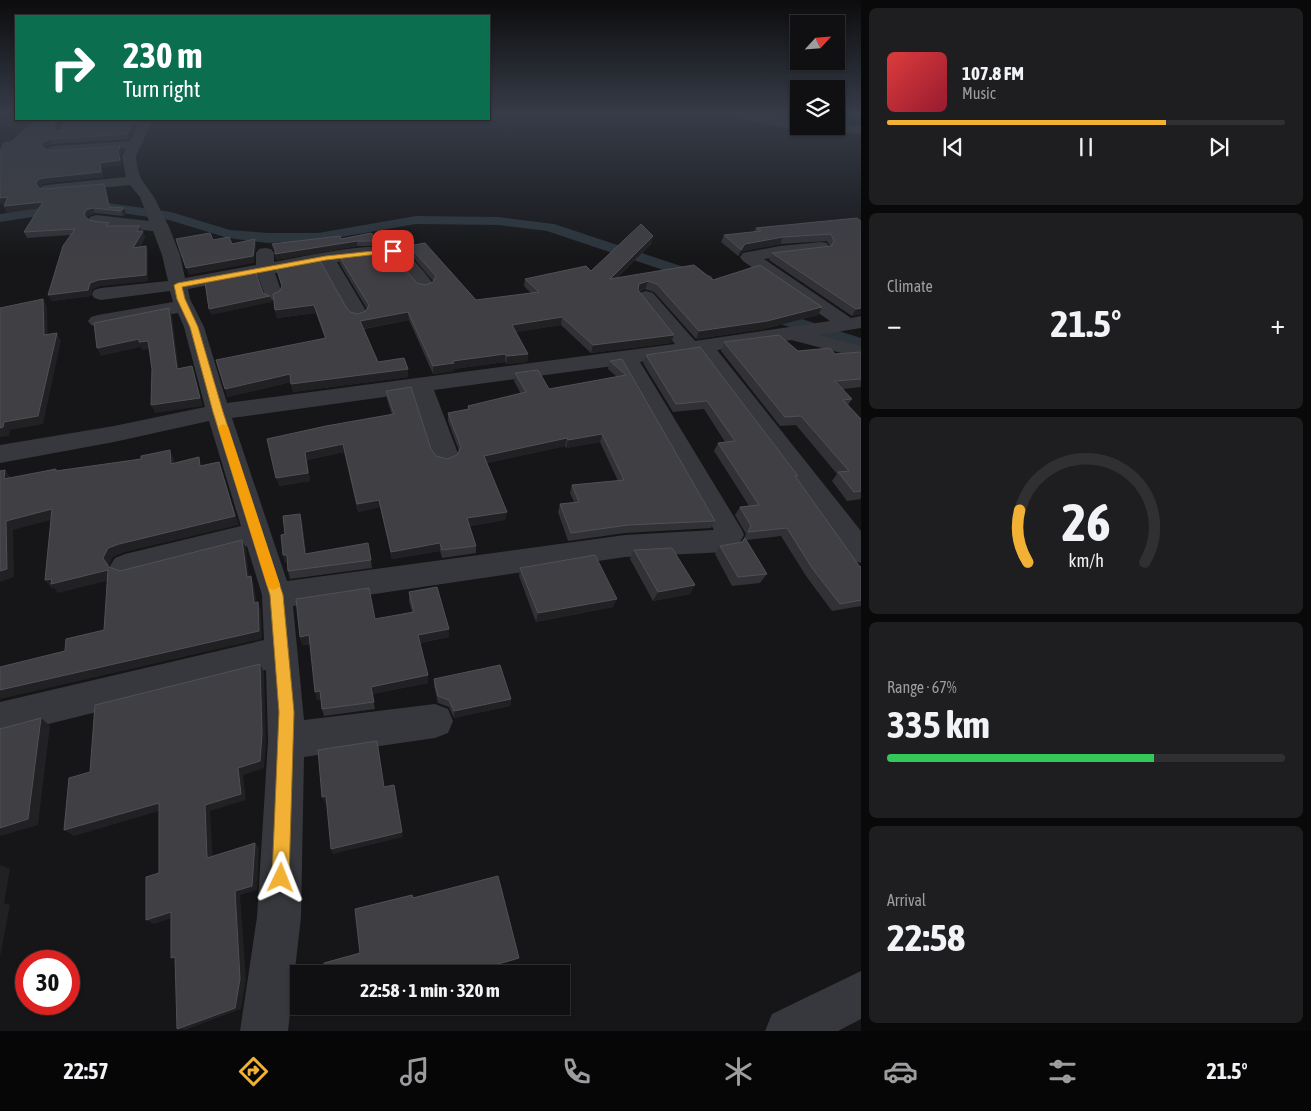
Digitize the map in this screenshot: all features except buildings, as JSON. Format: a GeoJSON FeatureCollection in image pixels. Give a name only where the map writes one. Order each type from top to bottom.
{"type":"FeatureCollection","features":[{"type":"Feature","properties":{"kind":"street"},"geometry":{"type":"LineString","coordinates":[[130,161],[134,180],[147,197],[171,255],[181,295],[194,327],[218,412],[277,595],[286,712],[286,741],[279,917],[264,1031]]}},
{"type":"Feature","properties":{"kind":"street"},"geometry":{"type":"LineString","coordinates":[[47,189],[134,180]]}},
{"type":"Feature","properties":{"kind":"street"},"geometry":{"type":"LineString","coordinates":[[96,220],[156,218]]}},
{"type":"Feature","properties":{"kind":"street"},"geometry":{"type":"LineString","coordinates":[[821,247],[780,251],[749,257],[847,324]]}},
{"type":"Feature","properties":{"kind":"street"},"geometry":{"type":"LineString","coordinates":[[98,321],[181,295],[265,261],[326,258],[393,251],[425,285]]}},
{"type":"Feature","properties":{"kind":"street"},"geometry":{"type":"LineString","coordinates":[[326,258],[358,314]]}},
{"type":"Feature","properties":{"kind":"street"},"geometry":{"type":"LineString","coordinates":[[265,261],[273,294]]}},
{"type":"Feature","properties":{"kind":"street"},"geometry":{"type":"LineString","coordinates":[[101,294],[181,295]]}},
{"type":"Feature","properties":{"kind":"street"},"geometry":{"type":"LineString","coordinates":[[646,297],[695,346],[861,552]]}},
{"type":"Feature","properties":{"kind":"street"},"geometry":{"type":"LineString","coordinates":[[0,454],[114,434],[218,412],[627,357],[847,324]]}},
{"type":"Feature","properties":{"kind":"street"},"geometry":{"type":"LineString","coordinates":[[785,334],[861,352]]}},
{"type":"Feature","properties":{"kind":"street"},"geometry":{"type":"LineString","coordinates":[[277,595],[625,546],[726,541],[730,535],[728,530],[627,357]]}},
{"type":"Feature","properties":{"kind":"street"},"geometry":{"type":"LineString","coordinates":[[421,384],[446,456]]}},
{"type":"Feature","properties":{"kind":"street"},"geometry":{"type":"LineString","coordinates":[[124,566],[257,533]]}},
{"type":"Feature","properties":{"kind":"street"},"geometry":{"type":"LineString","coordinates":[[0,719],[282,651]]}},
{"type":"Feature","properties":{"kind":"street"},"geometry":{"type":"LineString","coordinates":[[286,741],[435,720]]}},
{"type":"Feature","properties":{"kind":"street"},"geometry":{"type":"LineString","coordinates":[[789,1031],[861,994]]}},
{"type":"Feature","properties":{"kind":"waterway"},"geometry":{"type":"LineString","coordinates":[[0,218],[71,207],[108,207],[171,216],[228,234],[268,238],[318,237],[416,220],[499,221],[549,227],[705,279]]}},
{"type":"Feature","properties":{"kind":"waterway"},"geometry":{"type":"LineString","coordinates":[[760,308],[774,316],[861,344]]}},
{"type":"Feature","properties":{"kind":"slow traffic"},"geometry":{"type":"LineString","coordinates":[[223,427],[273,585]]}},
{"type":"Feature","properties":{"kind":"route"},"geometry":{"type":"LineString","coordinates":[[281,878],[286,712],[277,595],[218,412],[194,327],[181,299],[178,285],[326,258],[387,250],[393,251]]}}]}
